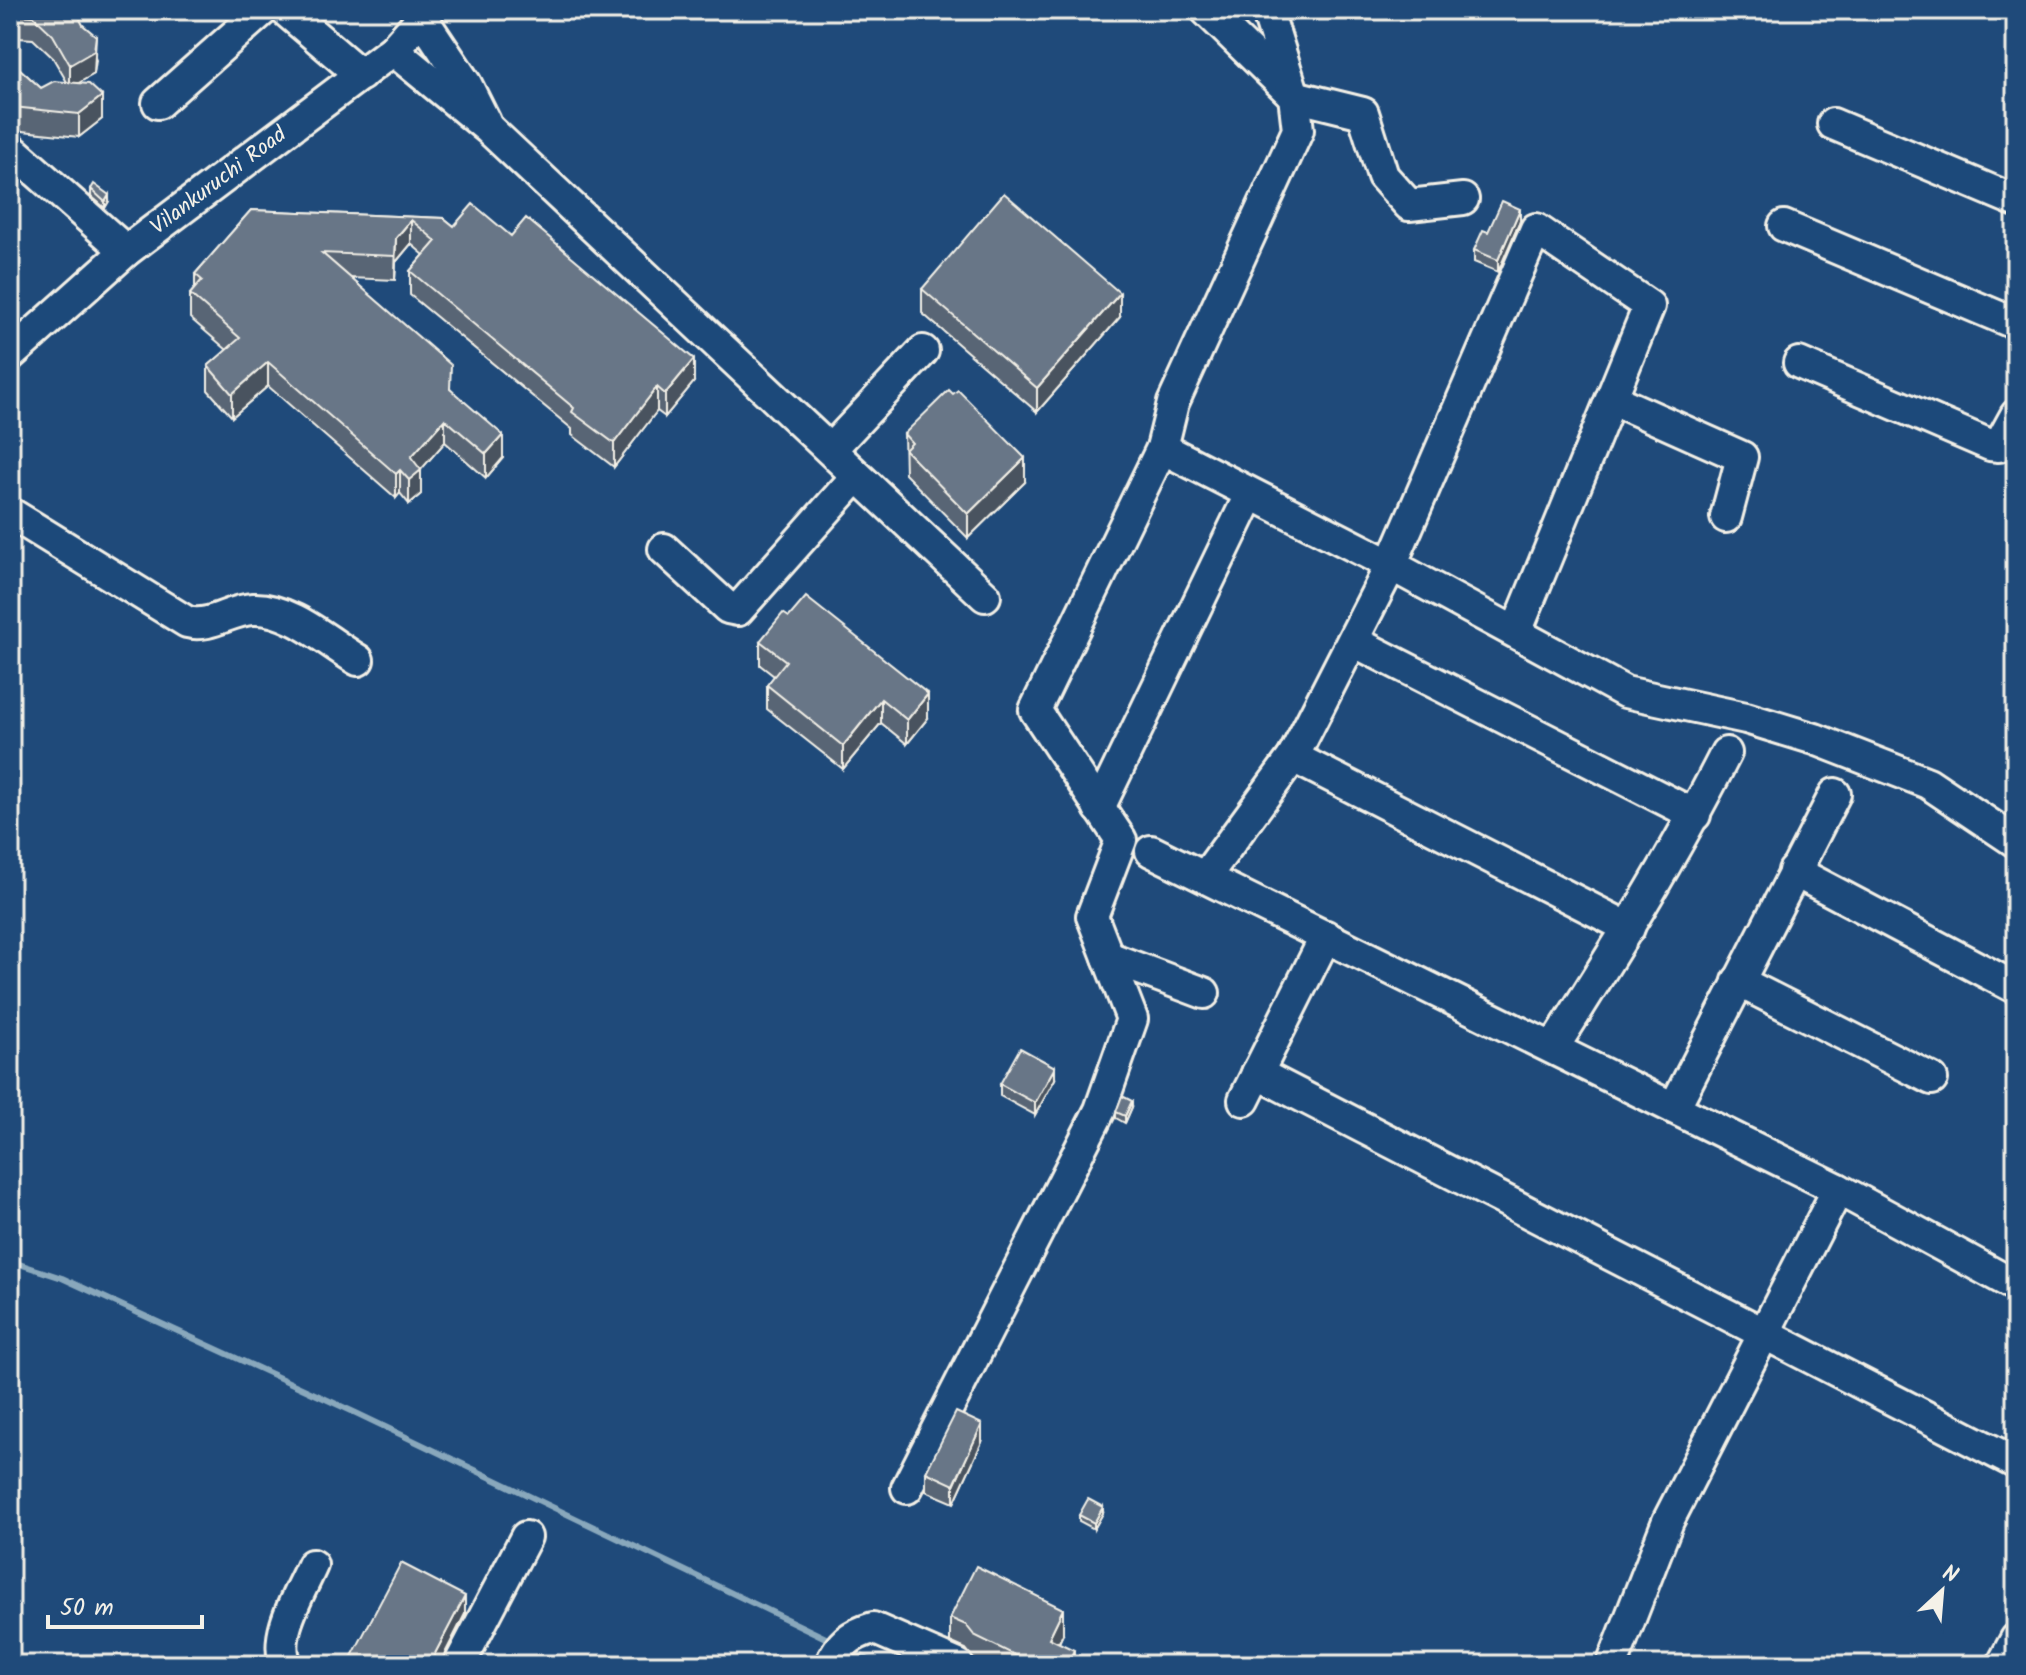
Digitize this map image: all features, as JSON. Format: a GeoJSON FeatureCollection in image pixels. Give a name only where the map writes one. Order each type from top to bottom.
{"type":"FeatureCollection","features":[{"type":"Feature","properties":{"kind":"street"},"geometry":{"type":"LineString","coordinates":[[158,103],[263,10]]}},
{"type":"Feature","properties":{"kind":"street"},"geometry":{"type":"LineString","coordinates":[[285,10],[361,75]]}},
{"type":"Feature","properties":{"kind":"street"},"geometry":{"type":"LineString","coordinates":[[1206,10],[1294,96],[1363,113],[1383,176],[1409,205],[1463,199]]}},
{"type":"Feature","properties":{"kind":"street"},"geometry":{"type":"LineString","coordinates":[[907,1488],[1100,1110],[1132,1019],[1092,916],[1121,840],[1035,710],[1162,448],[1173,403],[1298,130],[1294,96],[1267,10]]}},
{"type":"Feature","properties":{"kind":"street"},"geometry":{"type":"LineString","coordinates":[[425,14],[489,129]]}},
{"type":"Feature","properties":{"kind":"street","name":"Vilankuruchi Road"},"geometry":{"type":"LineString","coordinates":[[10,355],[126,251],[393,50],[425,14]]}},
{"type":"Feature","properties":{"kind":"street"},"geometry":{"type":"LineString","coordinates":[[393,50],[489,129],[985,596]]}},
{"type":"Feature","properties":{"kind":"street"},"geometry":{"type":"LineString","coordinates":[[1833,124],[2015,199]]}},
{"type":"Feature","properties":{"kind":"street"},"geometry":{"type":"LineString","coordinates":[[10,148],[126,251]]}},
{"type":"Feature","properties":{"kind":"street"},"geometry":{"type":"LineString","coordinates":[[1784,226],[2016,324]]}},
{"type":"Feature","properties":{"kind":"street"},"geometry":{"type":"LineString","coordinates":[[1205,877],[1293,757],[1355,642],[1536,229],[1649,306],[1516,632]]}},
{"type":"Feature","properties":{"kind":"street"},"geometry":{"type":"LineString","coordinates":[[831,449],[923,351]]}},
{"type":"Feature","properties":{"kind":"street"},"geometry":{"type":"LineString","coordinates":[[1799,363],[1990,445],[1999,446],[2016,415]]}},
{"type":"Feature","properties":{"kind":"street"},"geometry":{"type":"LineString","coordinates":[[1612,399],[1742,457],[1726,517]]}},
{"type":"Feature","properties":{"kind":"street"},"geometry":{"type":"LineString","coordinates":[[1162,448],[1391,565],[1625,692],[1746,718],[1815,739],[1928,783],[2016,842]]}},
{"type":"Feature","properties":{"kind":"street"},"geometry":{"type":"LineString","coordinates":[[664,549],[728,608],[738,610],[857,476]]}},
{"type":"Feature","properties":{"kind":"street"},"geometry":{"type":"LineString","coordinates":[[1099,808],[1250,495]]}},
{"type":"Feature","properties":{"kind":"street"},"geometry":{"type":"LineString","coordinates":[[10,513],[187,622],[199,625],[251,609],[269,611],[294,621],[358,660]]}},
{"type":"Feature","properties":{"kind":"street"},"geometry":{"type":"LineString","coordinates":[[1355,642],[1695,815]]}},
{"type":"Feature","properties":{"kind":"street"},"geometry":{"type":"LineString","coordinates":[[1553,1048],[1629,928],[1695,815],[1726,753]]}},
{"type":"Feature","properties":{"kind":"street"},"geometry":{"type":"LineString","coordinates":[[1293,757],[1629,928]]}},
{"type":"Feature","properties":{"kind":"street"},"geometry":{"type":"LineString","coordinates":[[1674,1108],[1835,794]]}},
{"type":"Feature","properties":{"kind":"street"},"geometry":{"type":"LineString","coordinates":[[1151,851],[1838,1189],[2016,1286]]}},
{"type":"Feature","properties":{"kind":"street"},"geometry":{"type":"LineString","coordinates":[[1794,871],[2016,988]]}},
{"type":"Feature","properties":{"kind":"street"},"geometry":{"type":"LineString","coordinates":[[1244,1100],[1326,936]]}},
{"type":"Feature","properties":{"kind":"street"},"geometry":{"type":"LineString","coordinates":[[1108,957],[1204,993]]}},
{"type":"Feature","properties":{"kind":"street"},"geometry":{"type":"LineString","coordinates":[[1738,981],[1932,1079]]}},
{"type":"Feature","properties":{"kind":"street"},"geometry":{"type":"LineString","coordinates":[[1257,1073],[2016,1463]]}},
{"type":"Feature","properties":{"kind":"street"},"geometry":{"type":"LineString","coordinates":[[1612,1665],[1668,1521],[1838,1189]]}},
{"type":"Feature","properties":{"kind":"street"},"geometry":{"type":"LineString","coordinates":[[459,1665],[526,1537]]}},
{"type":"Feature","properties":{"kind":"street"},"geometry":{"type":"LineString","coordinates":[[287,1665],[282,1657],[285,1627],[312,1565]]}},
{"type":"Feature","properties":{"kind":"street"},"geometry":{"type":"LineString","coordinates":[[838,1651],[873,1628],[958,1665]]}},
{"type":"Feature","properties":{"kind":"street"},"geometry":{"type":"LineString","coordinates":[[2002,1665],[2016,1639]]}},
{"type":"Feature","properties":{"kind":"building"},"geometry":{"type":"Polygon","coordinates":[[[10,10],[75,10],[83,25],[96,36],[94,51],[70,65],[53,35],[33,16],[18,15],[10,23],[10,10]]]}},
{"type":"Feature","properties":{"kind":"building"},"geometry":{"type":"Polygon","coordinates":[[[10,60],[41,88],[54,81],[89,84],[102,96],[79,114],[13,107],[10,104],[10,60]]]}},
{"type":"Feature","properties":{"kind":"building"},"geometry":{"type":"Polygon","coordinates":[[[94,184],[109,195],[105,202],[91,189],[94,184]]]}},
{"type":"Feature","properties":{"kind":"building"},"geometry":{"type":"Polygon","coordinates":[[[1004,193],[1120,293],[1037,388],[922,289],[1004,193]]]}},
{"type":"Feature","properties":{"kind":"building"},"geometry":{"type":"Polygon","coordinates":[[[1502,201],[1520,209],[1498,260],[1474,250],[1483,230],[1488,232],[1502,201]]]}},
{"type":"Feature","properties":{"kind":"building"},"geometry":{"type":"Polygon","coordinates":[[[473,204],[511,236],[526,218],[694,359],[665,394],[657,387],[614,443],[572,412],[574,408],[410,271],[436,241],[411,220],[396,238],[395,256],[322,253],[451,365],[450,389],[503,435],[486,454],[445,419],[411,457],[421,470],[409,480],[400,470],[396,474],[268,362],[232,394],[208,366],[240,338],[190,294],[202,280],[195,274],[251,210],[444,218],[454,226],[473,204]]]}},
{"type":"Feature","properties":{"kind":"building"},"geometry":{"type":"Polygon","coordinates":[[[949,390],[953,394],[958,390],[1025,458],[968,514],[905,450],[912,443],[904,434],[949,390]]]}},
{"type":"Feature","properties":{"kind":"building"},"geometry":{"type":"Polygon","coordinates":[[[806,597],[928,694],[907,720],[881,699],[843,746],[767,685],[786,661],[760,641],[783,613],[789,617],[806,597]]]}},
{"type":"Feature","properties":{"kind":"building"},"geometry":{"type":"Polygon","coordinates":[[[1020,1048],[1055,1067],[1035,1103],[1000,1084],[1020,1048]]]}},
{"type":"Feature","properties":{"kind":"building"},"geometry":{"type":"Polygon","coordinates":[[[1122,1096],[1132,1101],[1125,1116],[1116,1112],[1122,1096]]]}},
{"type":"Feature","properties":{"kind":"building"},"geometry":{"type":"Polygon","coordinates":[[[956,1412],[982,1424],[954,1485],[926,1472],[956,1412]]]}},
{"type":"Feature","properties":{"kind":"building"},"geometry":{"type":"Polygon","coordinates":[[[1088,1499],[1103,1507],[1094,1523],[1079,1515],[1088,1499]]]}},
{"type":"Feature","properties":{"kind":"building"},"geometry":{"type":"Polygon","coordinates":[[[401,1563],[465,1596],[429,1665],[359,1665],[350,1660],[401,1563]]]}},
{"type":"Feature","properties":{"kind":"building"},"geometry":{"type":"Polygon","coordinates":[[[976,1566],[1063,1609],[1049,1638],[1074,1650],[1067,1665],[1035,1665],[974,1635],[966,1625],[950,1618],[976,1566]]]}},
{"type":"Feature","properties":{"kind":"waterway"},"geometry":{"type":"LineString","coordinates":[[10,1261],[62,1278],[356,1413],[834,1642]]}},
{"type":"Feature","properties":{"kind":"waterway"},"geometry":{"type":"LineString","coordinates":[[851,1651],[879,1665]]}}]}
